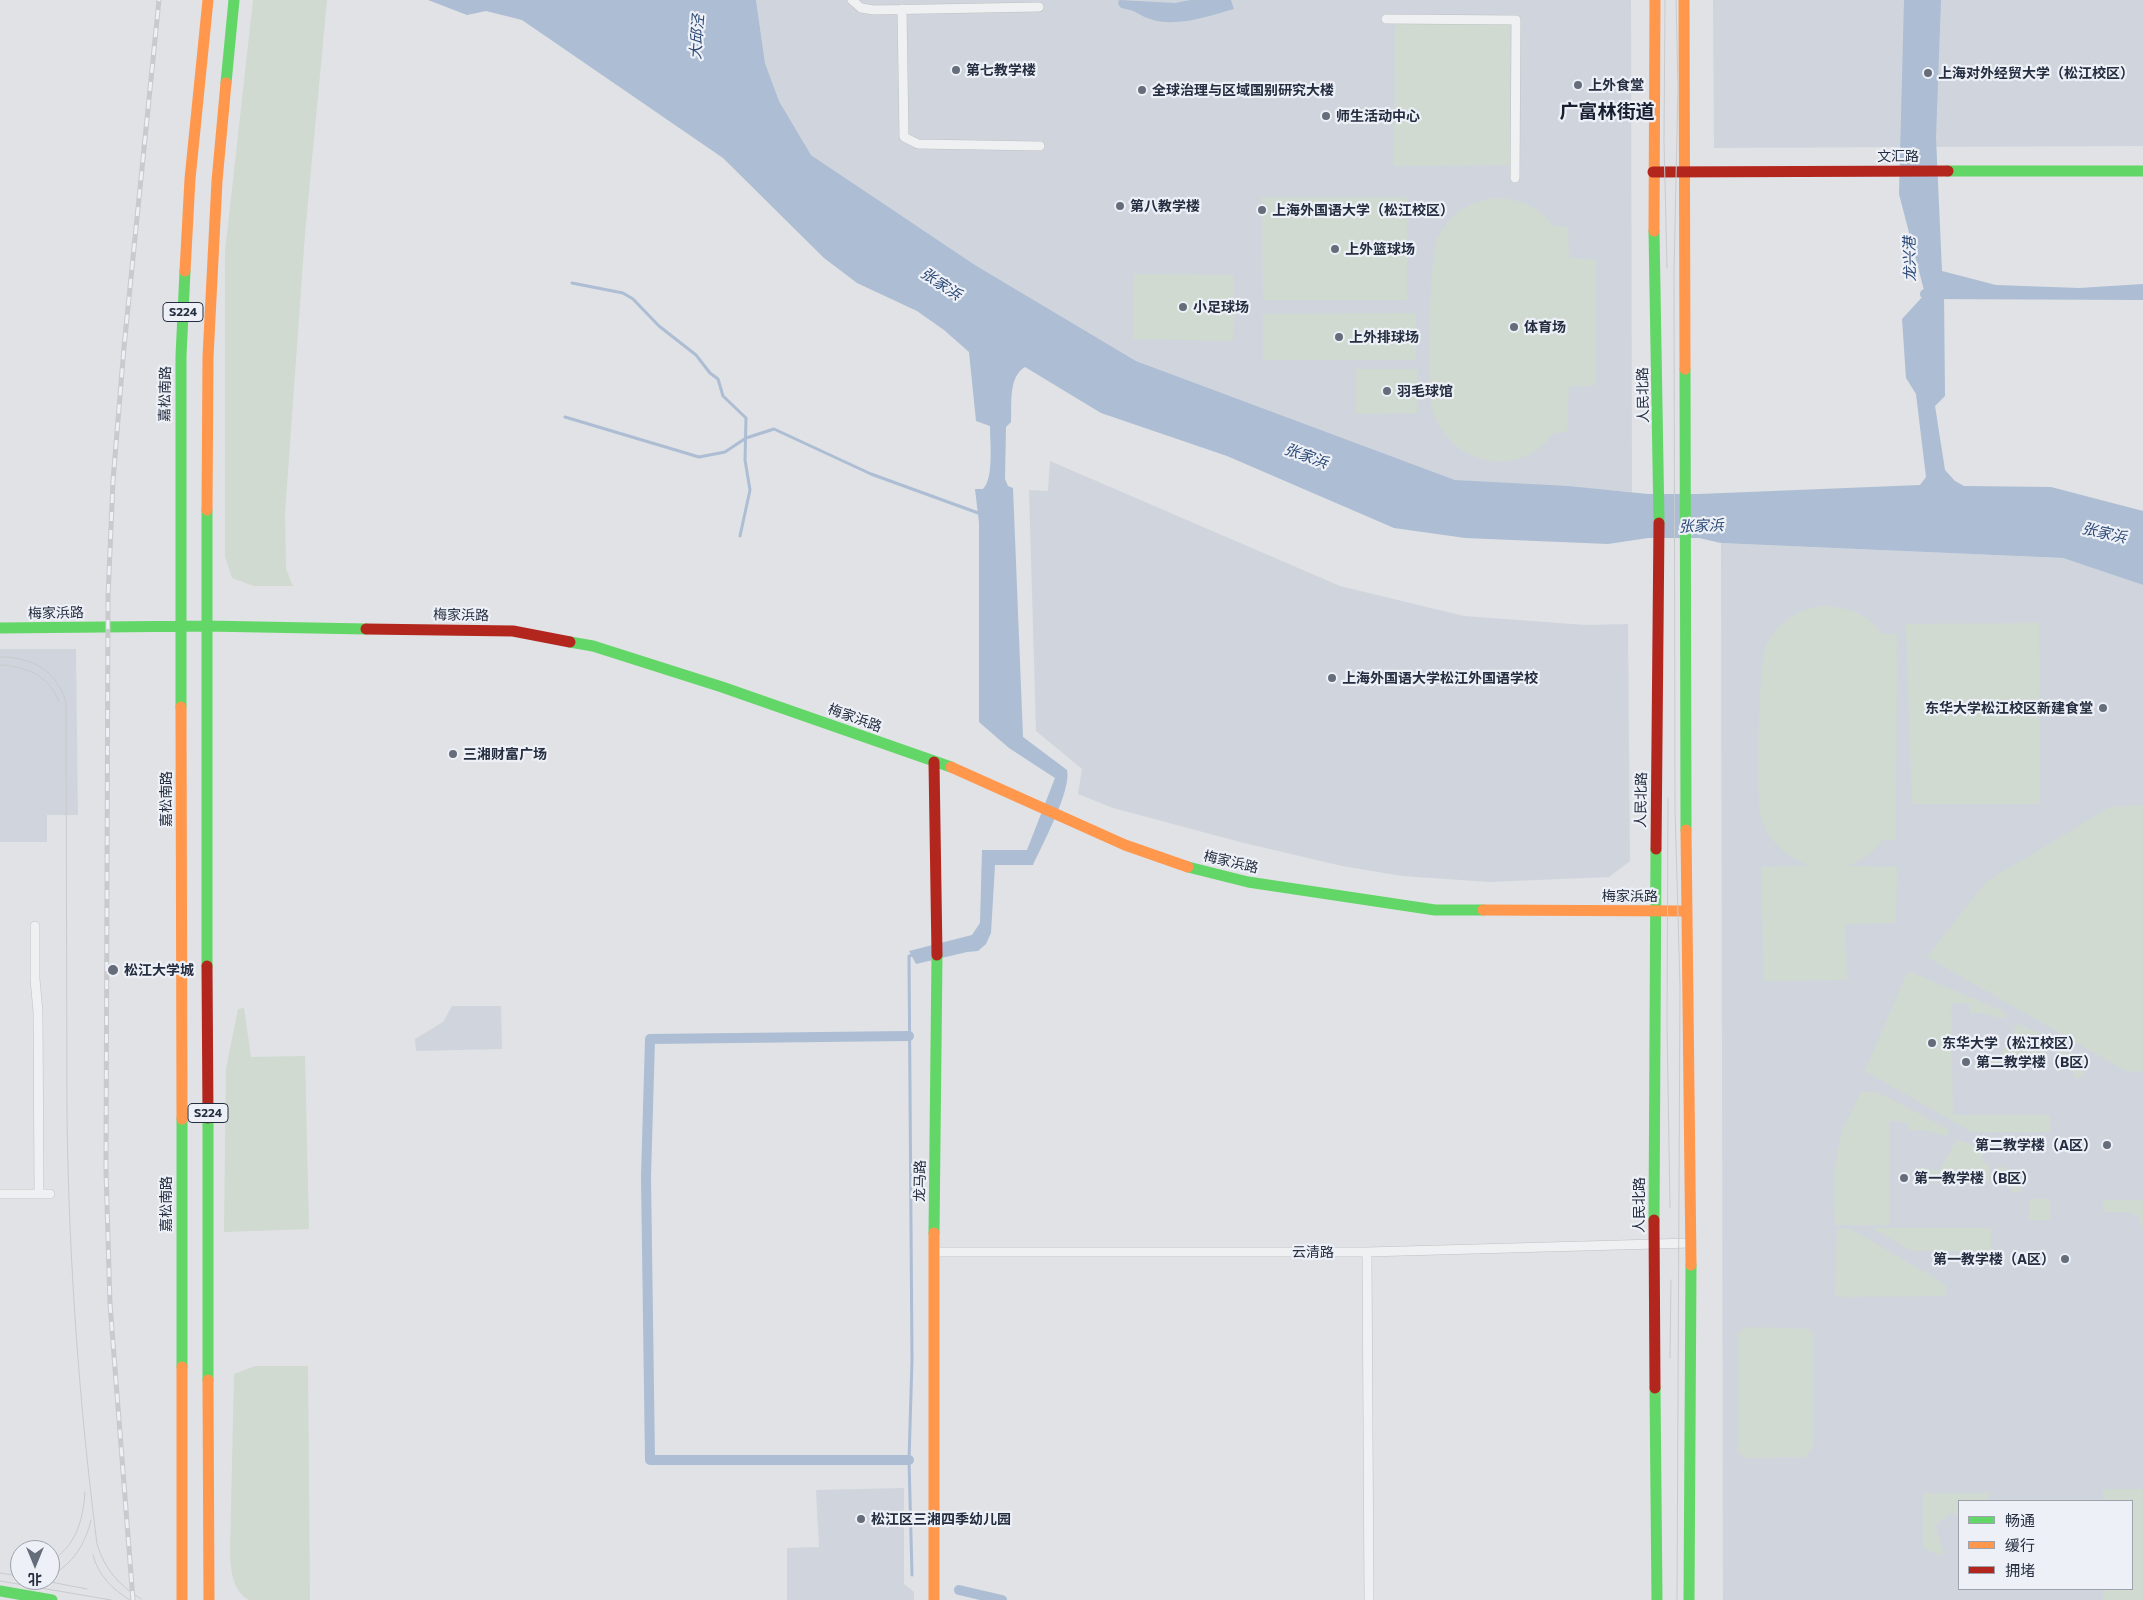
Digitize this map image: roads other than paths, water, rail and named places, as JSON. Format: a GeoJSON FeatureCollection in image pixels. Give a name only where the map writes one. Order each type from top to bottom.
{"type":"FeatureCollection","features":[{"type":"Feature","properties":{"kind":"main road","name":"嘉松南路"},"geometry":{"type":"LineString","coordinates":[[182,1600],[179,445],[184,268],[190,179],[208,0]]}},
{"type":"Feature","properties":{"kind":"main road","name":"S224"},"geometry":{"type":"LineString","coordinates":[[209,1600],[206,626],[208,357],[217,181],[234,0]]}},
{"type":"Feature","properties":{"kind":"main road","name":"人民北路"},"geometry":{"type":"LineString","coordinates":[[1655,0],[1653,172],[1660,483],[1655,911],[1654,1244],[1657,1600]]}},
{"type":"Feature","properties":{"kind":"main road"},"geometry":{"type":"LineString","coordinates":[[1684,0],[1686,911],[1691,1243],[1689,1600]]}},
{"type":"Feature","properties":{"kind":"main road","name":"文汇路"},"geometry":{"type":"LineString","coordinates":[[1653,172],[2143,171]]}},
{"type":"Feature","properties":{"kind":"main road","name":"梅家浜路"},"geometry":{"type":"LineString","coordinates":[[0,628],[206,626],[513,631],[593,646],[722,686],[951,767],[1058,817],[1125,845],[1183,866],[1248,882],[1434,910],[1686,911]]}},
{"type":"Feature","properties":{"kind":"main road","name":"龙马路"},"geometry":{"type":"LineString","coordinates":[[934,762],[937,935],[934,1252],[934,1600]]}},
{"type":"Feature","properties":{"kind":"main road"},"geometry":{"type":"LineString","coordinates":[[0,1591],[52,1600]]}},
{"type":"Feature","properties":{"kind":"street"},"geometry":{"type":"LineString","coordinates":[[852,0],[862,8],[874,10],[949,4],[1039,7]]}},
{"type":"Feature","properties":{"kind":"street"},"geometry":{"type":"LineString","coordinates":[[902,9],[904,136],[918,144],[1040,146]]}},
{"type":"Feature","properties":{"kind":"street"},"geometry":{"type":"LineString","coordinates":[[1386,19],[1516,20],[1515,178]]}},
{"type":"Feature","properties":{"kind":"street"},"geometry":{"type":"LineString","coordinates":[[35,926],[35,979],[38,1012],[39,1194]]}},
{"type":"Feature","properties":{"kind":"street"},"geometry":{"type":"LineString","coordinates":[[0,1194],[50,1194]]}},
{"type":"Feature","properties":{"kind":"street","name":"云清路"},"geometry":{"type":"LineString","coordinates":[[934,1252],[1367,1252],[1691,1243]]}},
{"type":"Feature","properties":{"kind":"street"},"geometry":{"type":"LineString","coordinates":[[1367,1252],[1369,1600]]}},
{"type":"Feature","properties":{"kind":"water"},"geometry":{"type":"Polygon","coordinates":[[[428,0],[756,0],[765,63],[779,101],[811,155],[975,265],[1136,361],[1455,480],[1568,486],[1648,494],[1699,494],[1920,485],[1926,477],[1916,394],[1906,378],[1902,319],[1925,294],[1899,194],[1904,0],[1941,0],[1936,138],[1942,271],[1996,285],[2079,288],[2143,284],[2143,294],[1944,294],[1945,396],[1935,406],[1945,470],[1955,481],[1964,486],[2051,487],[2143,511],[2143,585],[2063,558],[1721,543],[1699,538],[1648,538],[1608,544],[1465,538],[1394,528],[1227,456],[1101,413],[1025,367],[1020,371],[1013,384],[1011,422],[1006,427],[1005,479],[1008,486],[1013,488],[1023,737],[1067,770],[1065,790],[1033,865],[995,865],[991,933],[986,944],[978,951],[916,964],[909,951],[972,935],[980,923],[982,850],[1027,850],[1055,778],[1009,748],[979,722],[979,523],[975,489],[983,489],[986,484],[989,477],[991,460],[990,426],[976,421],[969,352],[944,330],[917,311],[857,283],[824,258],[723,158],[522,20],[486,11],[467,15],[428,0]]]}},
{"type":"Feature","properties":{"kind":"water"},"geometry":{"type":"Polygon","coordinates":[[[1119,0],[1175,3],[1190,0],[1231,0],[1234,9],[1192,20],[1170,22],[1146,17],[1121,8],[1118,4],[1119,0]]]}},
{"type":"Feature","properties":{"kind":"waterway"},"geometry":{"type":"LineString","coordinates":[[572,283],[623,293],[633,299],[659,326],[696,355],[710,373],[718,379],[723,396],[746,418],[745,460],[750,490],[740,536]]}},
{"type":"Feature","properties":{"kind":"waterway"},"geometry":{"type":"LineString","coordinates":[[1925,294],[2143,295]]}},
{"type":"Feature","properties":{"kind":"waterway"},"geometry":{"type":"LineString","coordinates":[[565,417],[699,457],[725,452],[746,438],[774,429],[871,474],[981,514]]}},
{"type":"Feature","properties":{"kind":"waterway"},"geometry":{"type":"LineString","coordinates":[[912,1575],[909,1460],[912,1360],[909,956],[914,955]]}},
{"type":"Feature","properties":{"kind":"waterway"},"geometry":{"type":"LineString","coordinates":[[909,1036],[650,1039],[646,1177],[650,1460],[909,1460]]}},
{"type":"Feature","properties":{"kind":"waterway"},"geometry":{"type":"LineString","coordinates":[[959,1590],[1002,1600]]}},
{"type":"Feature","properties":{"kind":"tram line"},"geometry":{"type":"LineString","coordinates":[[1665,0],[1664,141],[1667,268]]}},
{"type":"Feature","properties":{"kind":"tram line"},"geometry":{"type":"LineString","coordinates":[[1676,0],[1678,87],[1674,271],[1675,809],[1680,987],[1677,1600]]}},
{"type":"Feature","properties":{"kind":"tram line"},"geometry":{"type":"LineString","coordinates":[[0,657],[23,660],[42,668],[56,682],[66,703],[68,1172],[80,1385],[97,1544],[104,1562],[114,1576],[141,1599]]}},
{"type":"Feature","properties":{"kind":"tram line"},"geometry":{"type":"LineString","coordinates":[[0,665],[28,670],[36,674],[50,685],[59,702]]}},
{"type":"Feature","properties":{"kind":"tram line"},"geometry":{"type":"LineString","coordinates":[[1668,798],[1667,1023],[1670,1208]]}},
{"type":"Feature","properties":{"kind":"tram line"},"geometry":{"type":"LineString","coordinates":[[1670,1358],[1671,1280]]}},
{"type":"Feature","properties":{"kind":"tram line"},"geometry":{"type":"LineString","coordinates":[[60,1555],[72,1540],[80,1523],[85,1492]]}},
{"type":"Feature","properties":{"kind":"tram line"},"geometry":{"type":"LineString","coordinates":[[60,1570],[77,1553],[85,1538],[91,1520]]}},
{"type":"Feature","properties":{"kind":"tram line"},"geometry":{"type":"LineString","coordinates":[[93,1555],[102,1575],[118,1592],[130,1600]]}},
{"type":"Feature","properties":{"kind":"tram line"},"geometry":{"type":"LineString","coordinates":[[0,1573],[10,1574]]}},
{"type":"Feature","properties":{"kind":"tram line"},"geometry":{"type":"LineString","coordinates":[[0,1581],[111,1600]]}},
{"type":"Feature","properties":{"kind":"tram line"},"geometry":{"type":"LineString","coordinates":[[60,1584],[87,1589]]}},
{"type":"Feature","properties":{"kind":"railway"},"geometry":{"type":"LineString","coordinates":[[133,1600],[110,1304],[106,1170],[108,597],[113,481],[124,347],[159,0]]}},
{"type":"Feature","properties":{"kind":"place","name":"第七教学楼"},"geometry":{"type":"Point","coordinates":[956,70]}},
{"type":"Feature","properties":{"kind":"place","name":"上海对外经贸大学（松江校区）"},"geometry":{"type":"Point","coordinates":[1928,73]}},
{"type":"Feature","properties":{"kind":"place","name":"上外食堂"},"geometry":{"type":"Point","coordinates":[1578,85]}},
{"type":"Feature","properties":{"kind":"place","name":"全球治理与区域国别研究大楼"},"geometry":{"type":"Point","coordinates":[1142,90]}},
{"type":"Feature","properties":{"kind":"place","name":"师生活动中心"},"geometry":{"type":"Point","coordinates":[1326,116]}},
{"type":"Feature","properties":{"kind":"place","name":"第八教学楼"},"geometry":{"type":"Point","coordinates":[1120,206]}},
{"type":"Feature","properties":{"kind":"place","name":"上海外国语大学（松江校区）"},"geometry":{"type":"Point","coordinates":[1262,210]}},
{"type":"Feature","properties":{"kind":"place","name":"上外篮球场"},"geometry":{"type":"Point","coordinates":[1335,249]}},
{"type":"Feature","properties":{"kind":"place","name":"小足球场"},"geometry":{"type":"Point","coordinates":[1183,307]}},
{"type":"Feature","properties":{"kind":"place","name":"体育场"},"geometry":{"type":"Point","coordinates":[1514,327]}},
{"type":"Feature","properties":{"kind":"place","name":"上外排球场"},"geometry":{"type":"Point","coordinates":[1339,337]}},
{"type":"Feature","properties":{"kind":"place","name":"羽毛球馆"},"geometry":{"type":"Point","coordinates":[1387,391]}},
{"type":"Feature","properties":{"kind":"place","name":"上海外国语大学松江外国语学校"},"geometry":{"type":"Point","coordinates":[1332,678]}},
{"type":"Feature","properties":{"kind":"place","name":"东华大学松江校区新建食堂"},"geometry":{"type":"Point","coordinates":[2103,708]}},
{"type":"Feature","properties":{"kind":"place","name":"三湘财富广场"},"geometry":{"type":"Point","coordinates":[453,754]}},
{"type":"Feature","properties":{"kind":"place","name":"松江大学城"},"geometry":{"type":"Point","coordinates":[113,970]}},
{"type":"Feature","properties":{"kind":"place","name":"东华大学（松江校区）"},"geometry":{"type":"Point","coordinates":[1932,1043]}},
{"type":"Feature","properties":{"kind":"place","name":"第二教学楼（B区）"},"geometry":{"type":"Point","coordinates":[1966,1062]}},
{"type":"Feature","properties":{"kind":"place","name":"第二教学楼（A区）"},"geometry":{"type":"Point","coordinates":[2107,1145]}},
{"type":"Feature","properties":{"kind":"place","name":"第一教学楼（B区）"},"geometry":{"type":"Point","coordinates":[1904,1178]}},
{"type":"Feature","properties":{"kind":"place","name":"第一教学楼（A区）"},"geometry":{"type":"Point","coordinates":[2065,1259]}},
{"type":"Feature","properties":{"kind":"place","name":"松江区三湘四季幼儿园"},"geometry":{"type":"Point","coordinates":[861,1519]}},
{"type":"Feature","properties":{"kind":"district","name":"广富林街道"},"geometry":{"type":"Point","coordinates":[1607,112]}},
{"type":"Feature","properties":{"kind":"water label","name":"大邱泾"},"geometry":{"type":"Point","coordinates":[697,37]}},
{"type":"Feature","properties":{"kind":"water label","name":"龙兴港"},"geometry":{"type":"Point","coordinates":[1910,259]}},
{"type":"Feature","properties":{"kind":"water label","name":"张家浜"},"geometry":{"type":"Point","coordinates":[941,284]}},
{"type":"Feature","properties":{"kind":"water label","name":"张家浜"},"geometry":{"type":"Point","coordinates":[1306,456]}},
{"type":"Feature","properties":{"kind":"water label","name":"张家浜"},"geometry":{"type":"Point","coordinates":[1701,526]}},
{"type":"Feature","properties":{"kind":"water label","name":"张家浜"},"geometry":{"type":"Point","coordinates":[2104,533]}}]}
